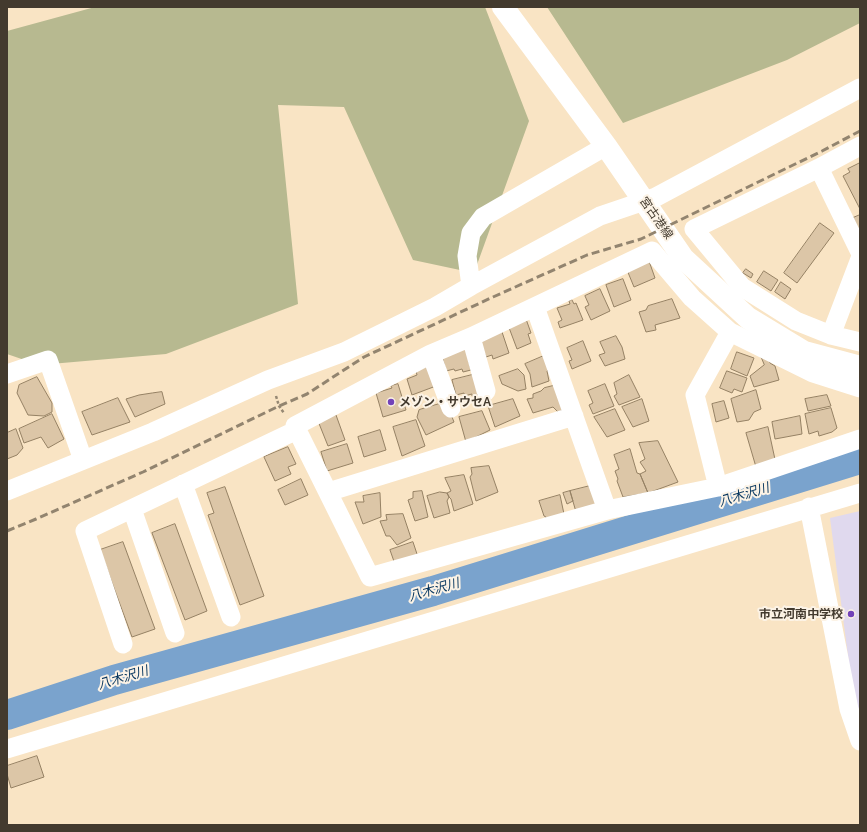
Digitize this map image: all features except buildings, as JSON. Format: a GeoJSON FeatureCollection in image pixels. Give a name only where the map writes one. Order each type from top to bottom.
{"type":"FeatureCollection","features":[{"type":"Feature","properties":{"kind":"main road","name":"宮古港線"},"geometry":{"type":"LineString","coordinates":[[503,7],[606,146],[683,258],[748,318],[804,352],[860,367]]}},
{"type":"Feature","properties":{"kind":"street"},"geometry":{"type":"LineString","coordinates":[[7,491],[153,432],[268,380],[344,352],[435,307],[600,216],[656,197],[860,88]]}},
{"type":"Feature","properties":{"kind":"street"},"geometry":{"type":"LineString","coordinates":[[471,286],[467,256],[471,233],[483,217],[606,146]]}},
{"type":"Feature","properties":{"kind":"street"},"geometry":{"type":"LineString","coordinates":[[123,644],[85,531],[296,428],[431,354],[471,338],[652,251],[860,146]]}},
{"type":"Feature","properties":{"kind":"street"},"geometry":{"type":"LineString","coordinates":[[819,168],[860,252]]}},
{"type":"Feature","properties":{"kind":"street"},"geometry":{"type":"LineString","coordinates":[[694,229],[742,287],[796,321],[831,335],[860,342]]}},
{"type":"Feature","properties":{"kind":"street"},"geometry":{"type":"LineString","coordinates":[[652,251],[692,298],[730,332],[813,373],[860,388]]}},
{"type":"Feature","properties":{"kind":"street"},"geometry":{"type":"LineString","coordinates":[[831,335],[860,259]]}},
{"type":"Feature","properties":{"kind":"street"},"geometry":{"type":"LineString","coordinates":[[535,307],[607,510]]}},
{"type":"Feature","properties":{"kind":"street"},"geometry":{"type":"LineString","coordinates":[[718,487],[695,395],[730,332]]}},
{"type":"Feature","properties":{"kind":"street"},"geometry":{"type":"LineString","coordinates":[[471,338],[486,391]]}},
{"type":"Feature","properties":{"kind":"street"},"geometry":{"type":"LineString","coordinates":[[431,354],[451,408]]}},
{"type":"Feature","properties":{"kind":"street"},"geometry":{"type":"LineString","coordinates":[[7,374],[48,360],[83,460]]}},
{"type":"Feature","properties":{"kind":"street"},"geometry":{"type":"LineString","coordinates":[[328,492],[574,416]]}},
{"type":"Feature","properties":{"kind":"street"},"geometry":{"type":"LineString","coordinates":[[296,428],[370,578],[607,510],[718,487],[860,439]]}},
{"type":"Feature","properties":{"kind":"street"},"geometry":{"type":"LineString","coordinates":[[183,484],[231,617]]}},
{"type":"Feature","properties":{"kind":"street"},"geometry":{"type":"LineString","coordinates":[[7,749],[809,507],[860,493]]}},
{"type":"Feature","properties":{"kind":"street"},"geometry":{"type":"LineString","coordinates":[[809,507],[849,709],[860,741]]}},
{"type":"Feature","properties":{"kind":"street"},"geometry":{"type":"LineString","coordinates":[[132,508],[175,633]]}},
{"type":"Feature","properties":{"kind":"path"},"geometry":{"type":"LineString","coordinates":[[275,393],[279,406],[296,428]]}},
{"type":"Feature","properties":{"kind":"shaded area","name":"市立河南中学校"},"geometry":{"type":"Polygon","coordinates":[[[860,511],[860,725],[855,710],[830,518],[860,511]]]}},
{"type":"Feature","properties":{"kind":"green space"},"geometry":{"type":"Polygon","coordinates":[[[95,7],[485,7],[529,121],[474,273],[413,260],[344,107],[278,105],[298,304],[166,354],[39,365],[7,354],[7,31],[95,7]]]}},
{"type":"Feature","properties":{"kind":"green space"},"geometry":{"type":"Polygon","coordinates":[[[547,7],[860,7],[860,23],[787,60],[623,123],[547,7]]]}},
{"type":"Feature","properties":{"kind":"waterway","name":"八木沢川"},"geometry":{"type":"LineString","coordinates":[[7,715],[114,680],[433,591],[860,459]]}},
{"type":"Feature","properties":{"kind":"railway"},"geometry":{"type":"LineString","coordinates":[[7,531],[143,472],[307,394],[364,357],[587,255],[641,239],[860,131]]}},
{"type":"Feature","properties":{"kind":"place","name":"メゾン・サウセA"},"geometry":{"type":"Point","coordinates":[391,402]}},
{"type":"Feature","properties":{"kind":"place","name":"市立河南中学校"},"geometry":{"type":"Point","coordinates":[851,614]}}]}
